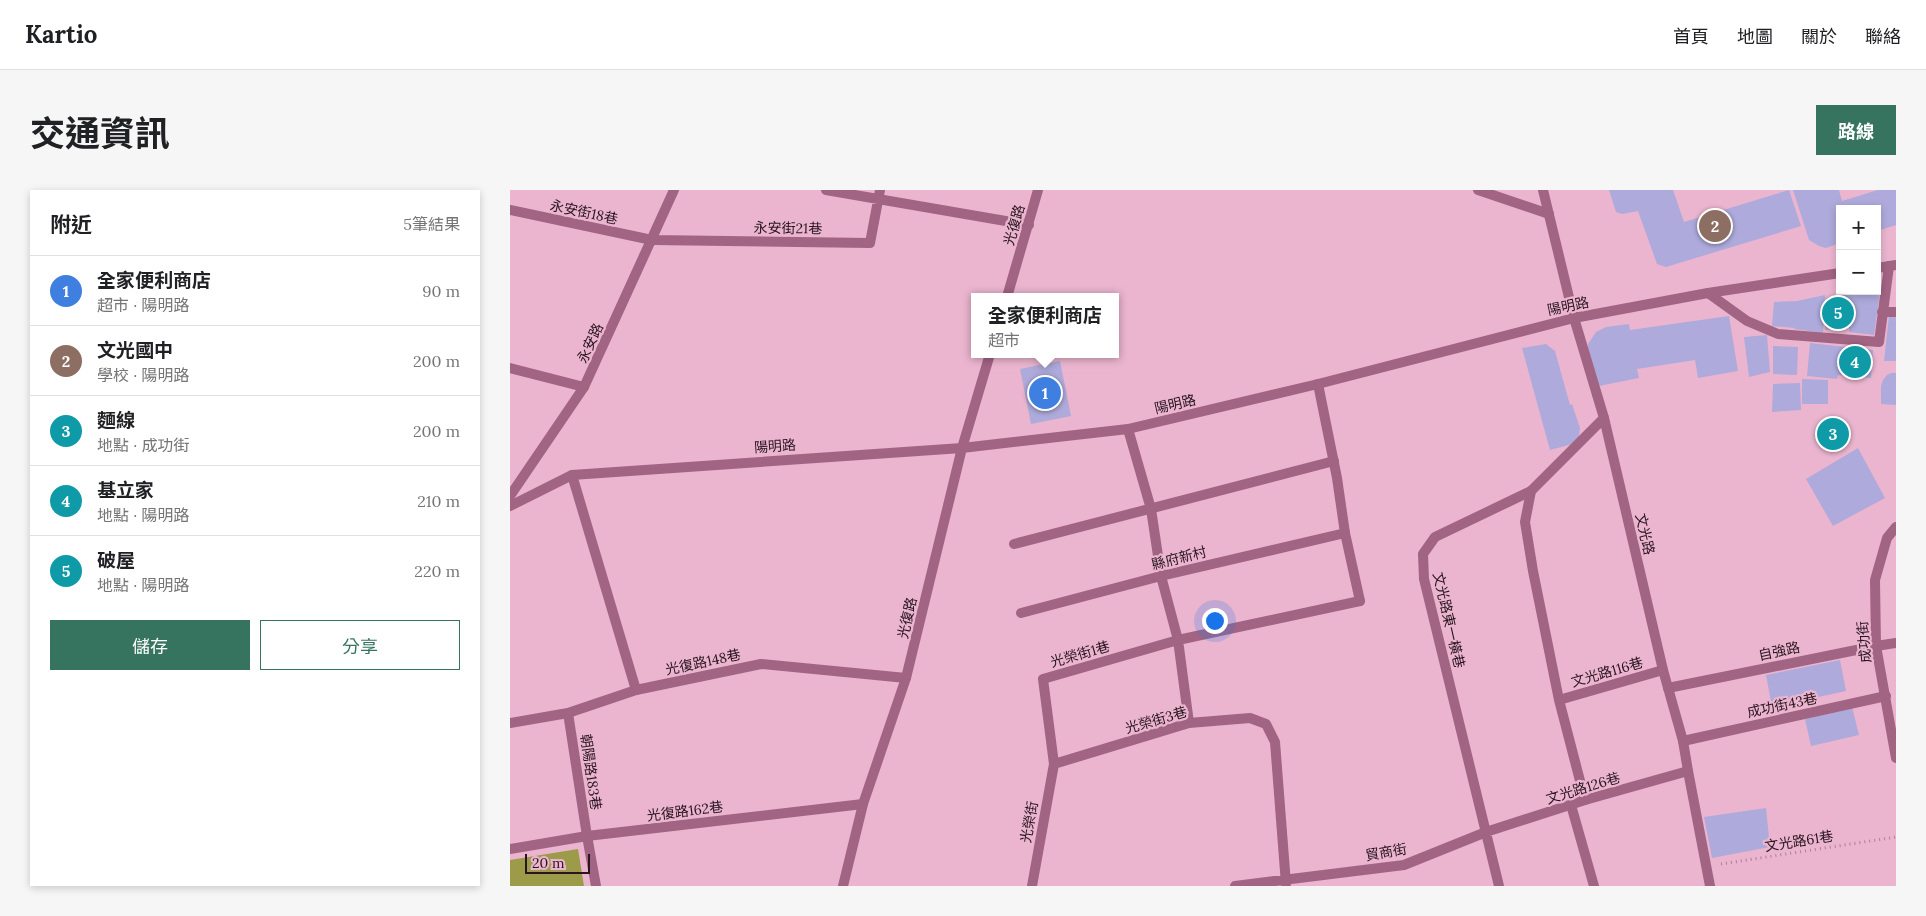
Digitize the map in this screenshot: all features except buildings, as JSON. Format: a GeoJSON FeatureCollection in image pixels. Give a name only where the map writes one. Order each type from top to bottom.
{"type":"FeatureCollection","features":[{"type":"Feature","properties":{"kind":"street","name":"永安路"},"geometry":{"type":"LineString","coordinates":[[510,496],[584,387],[674,190]]}},
{"type":"Feature","properties":{"kind":"street"},"geometry":{"type":"LineString","coordinates":[[826,190],[879,194],[1029,225]]}},
{"type":"Feature","properties":{"kind":"street","name":"光復路"},"geometry":{"type":"LineString","coordinates":[[1008,293],[1038,190]]}},
{"type":"Feature","properties":{"kind":"street"},"geometry":{"type":"LineString","coordinates":[[1478,190],[1550,214]]}},
{"type":"Feature","properties":{"kind":"street","name":"文光路"},"geometry":{"type":"LineString","coordinates":[[1543,190],[1574,318],[1604,418],[1663,670],[1683,741],[1710,886]]}},
{"type":"Feature","properties":{"kind":"street","name":"永安街21巷"},"geometry":{"type":"LineString","coordinates":[[652,240],[870,243],[879,194]]}},
{"type":"Feature","properties":{"kind":"street","name":"永安街18巷"},"geometry":{"type":"LineString","coordinates":[[510,210],[652,240]]}},
{"type":"Feature","properties":{"kind":"street"},"geometry":{"type":"LineString","coordinates":[[1708,293],[1747,321],[1778,334],[1879,342],[1882,312],[1892,265]]}},
{"type":"Feature","properties":{"kind":"street","name":"陽明路"},"geometry":{"type":"LineString","coordinates":[[510,506],[572,475],[962,448],[1128,429],[1318,384],[1574,318],[1708,293],[1836,274]]}},
{"type":"Feature","properties":{"kind":"street"},"geometry":{"type":"LineString","coordinates":[[1882,312],[1896,312]]}},
{"type":"Feature","properties":{"kind":"street","name":"光復路"},"geometry":{"type":"LineString","coordinates":[[843,886],[863,804],[906,678],[962,448],[989,358]]}},
{"type":"Feature","properties":{"kind":"street"},"geometry":{"type":"LineString","coordinates":[[510,368],[584,387]]}},
{"type":"Feature","properties":{"kind":"street"},"geometry":{"type":"LineString","coordinates":[[1178,640],[1360,601],[1344,533],[1334,461],[1318,384]]}},
{"type":"Feature","properties":{"kind":"street","name":"文光路東一橫巷"},"geometry":{"type":"LineString","coordinates":[[1500,886],[1424,580],[1423,554],[1435,537],[1531,491],[1604,418]]}},
{"type":"Feature","properties":{"kind":"street"},"geometry":{"type":"LineString","coordinates":[[1128,429],[1152,509],[1161,576],[1178,640],[1189,723]]}},
{"type":"Feature","properties":{"kind":"street"},"geometry":{"type":"LineString","coordinates":[[1014,544],[1334,461]]}},
{"type":"Feature","properties":{"kind":"street"},"geometry":{"type":"LineString","coordinates":[[572,475],[636,690]]}},
{"type":"Feature","properties":{"kind":"street"},"geometry":{"type":"LineString","coordinates":[[1531,491],[1525,522],[1533,571],[1559,700],[1585,800]]}},
{"type":"Feature","properties":{"kind":"street","name":"成功街"},"geometry":{"type":"LineString","coordinates":[[1896,527],[1887,538],[1875,580],[1876,646],[1896,758]]}},
{"type":"Feature","properties":{"kind":"street","name":"縣府新村"},"geometry":{"type":"LineString","coordinates":[[1021,613],[1161,576],[1344,533]]}},
{"type":"Feature","properties":{"kind":"street","name":"光榮街1巷"},"geometry":{"type":"LineString","coordinates":[[1054,764],[1043,679],[1178,640]]}},
{"type":"Feature","properties":{"kind":"street","name":"自強路"},"geometry":{"type":"LineString","coordinates":[[1668,688],[1876,646],[1896,644]]}},
{"type":"Feature","properties":{"kind":"street","name":"光復路148巷"},"geometry":{"type":"LineString","coordinates":[[510,723],[568,713],[636,690],[760,664],[906,678]]}},
{"type":"Feature","properties":{"kind":"street","name":"文光路116巷"},"geometry":{"type":"LineString","coordinates":[[1559,700],[1663,670]]}},
{"type":"Feature","properties":{"kind":"street","name":"成功街43巷"},"geometry":{"type":"LineString","coordinates":[[1683,741],[1886,696]]}},
{"type":"Feature","properties":{"kind":"street","name":"朝陽路183巷"},"geometry":{"type":"LineString","coordinates":[[568,713],[596,886]]}},
{"type":"Feature","properties":{"kind":"street","name":"光榮街3巷"},"geometry":{"type":"LineString","coordinates":[[1054,764],[1189,723],[1250,718],[1266,724],[1276,742],[1286,883]]}},
{"type":"Feature","properties":{"kind":"street","name":"光榮街"},"geometry":{"type":"LineString","coordinates":[[1032,886],[1054,764]]}},
{"type":"Feature","properties":{"kind":"street","name":"文光路126巷"},"geometry":{"type":"LineString","coordinates":[[1486,832],[1585,800],[1688,771]]}},
{"type":"Feature","properties":{"kind":"street","name":"光復路162巷"},"geometry":{"type":"LineString","coordinates":[[510,849],[587,836],[863,804]]}},
{"type":"Feature","properties":{"kind":"street"},"geometry":{"type":"LineString","coordinates":[[1571,805],[1594,886]]}},
{"type":"Feature","properties":{"kind":"street","name":"貿商街"},"geometry":{"type":"LineString","coordinates":[[1235,886],[1286,883],[1404,865],[1486,832]]}},
{"type":"Feature","properties":{"kind":"path","name":"文光路61巷"},"geometry":{"type":"LineString","coordinates":[[1705,867],[1896,837]]}},
{"type":"Feature","properties":{"kind":"shaded area"},"geometry":{"type":"Polygon","coordinates":[[[578,849],[584,886],[510,886],[510,860],[578,849]]]}},
{"type":"Feature","properties":{"kind":"place","name":"文光國中"},"geometry":{"type":"Point","coordinates":[1715,226]}},
{"type":"Feature","properties":{"kind":"place","name":"破屋"},"geometry":{"type":"Point","coordinates":[1838,313]}},
{"type":"Feature","properties":{"kind":"place","name":"基立家"},"geometry":{"type":"Point","coordinates":[1855,362]}},
{"type":"Feature","properties":{"kind":"place","name":"全家便利商店"},"geometry":{"type":"Point","coordinates":[1045,393]}},
{"type":"Feature","properties":{"kind":"place","name":"麵線"},"geometry":{"type":"Point","coordinates":[1833,434]}}]}
